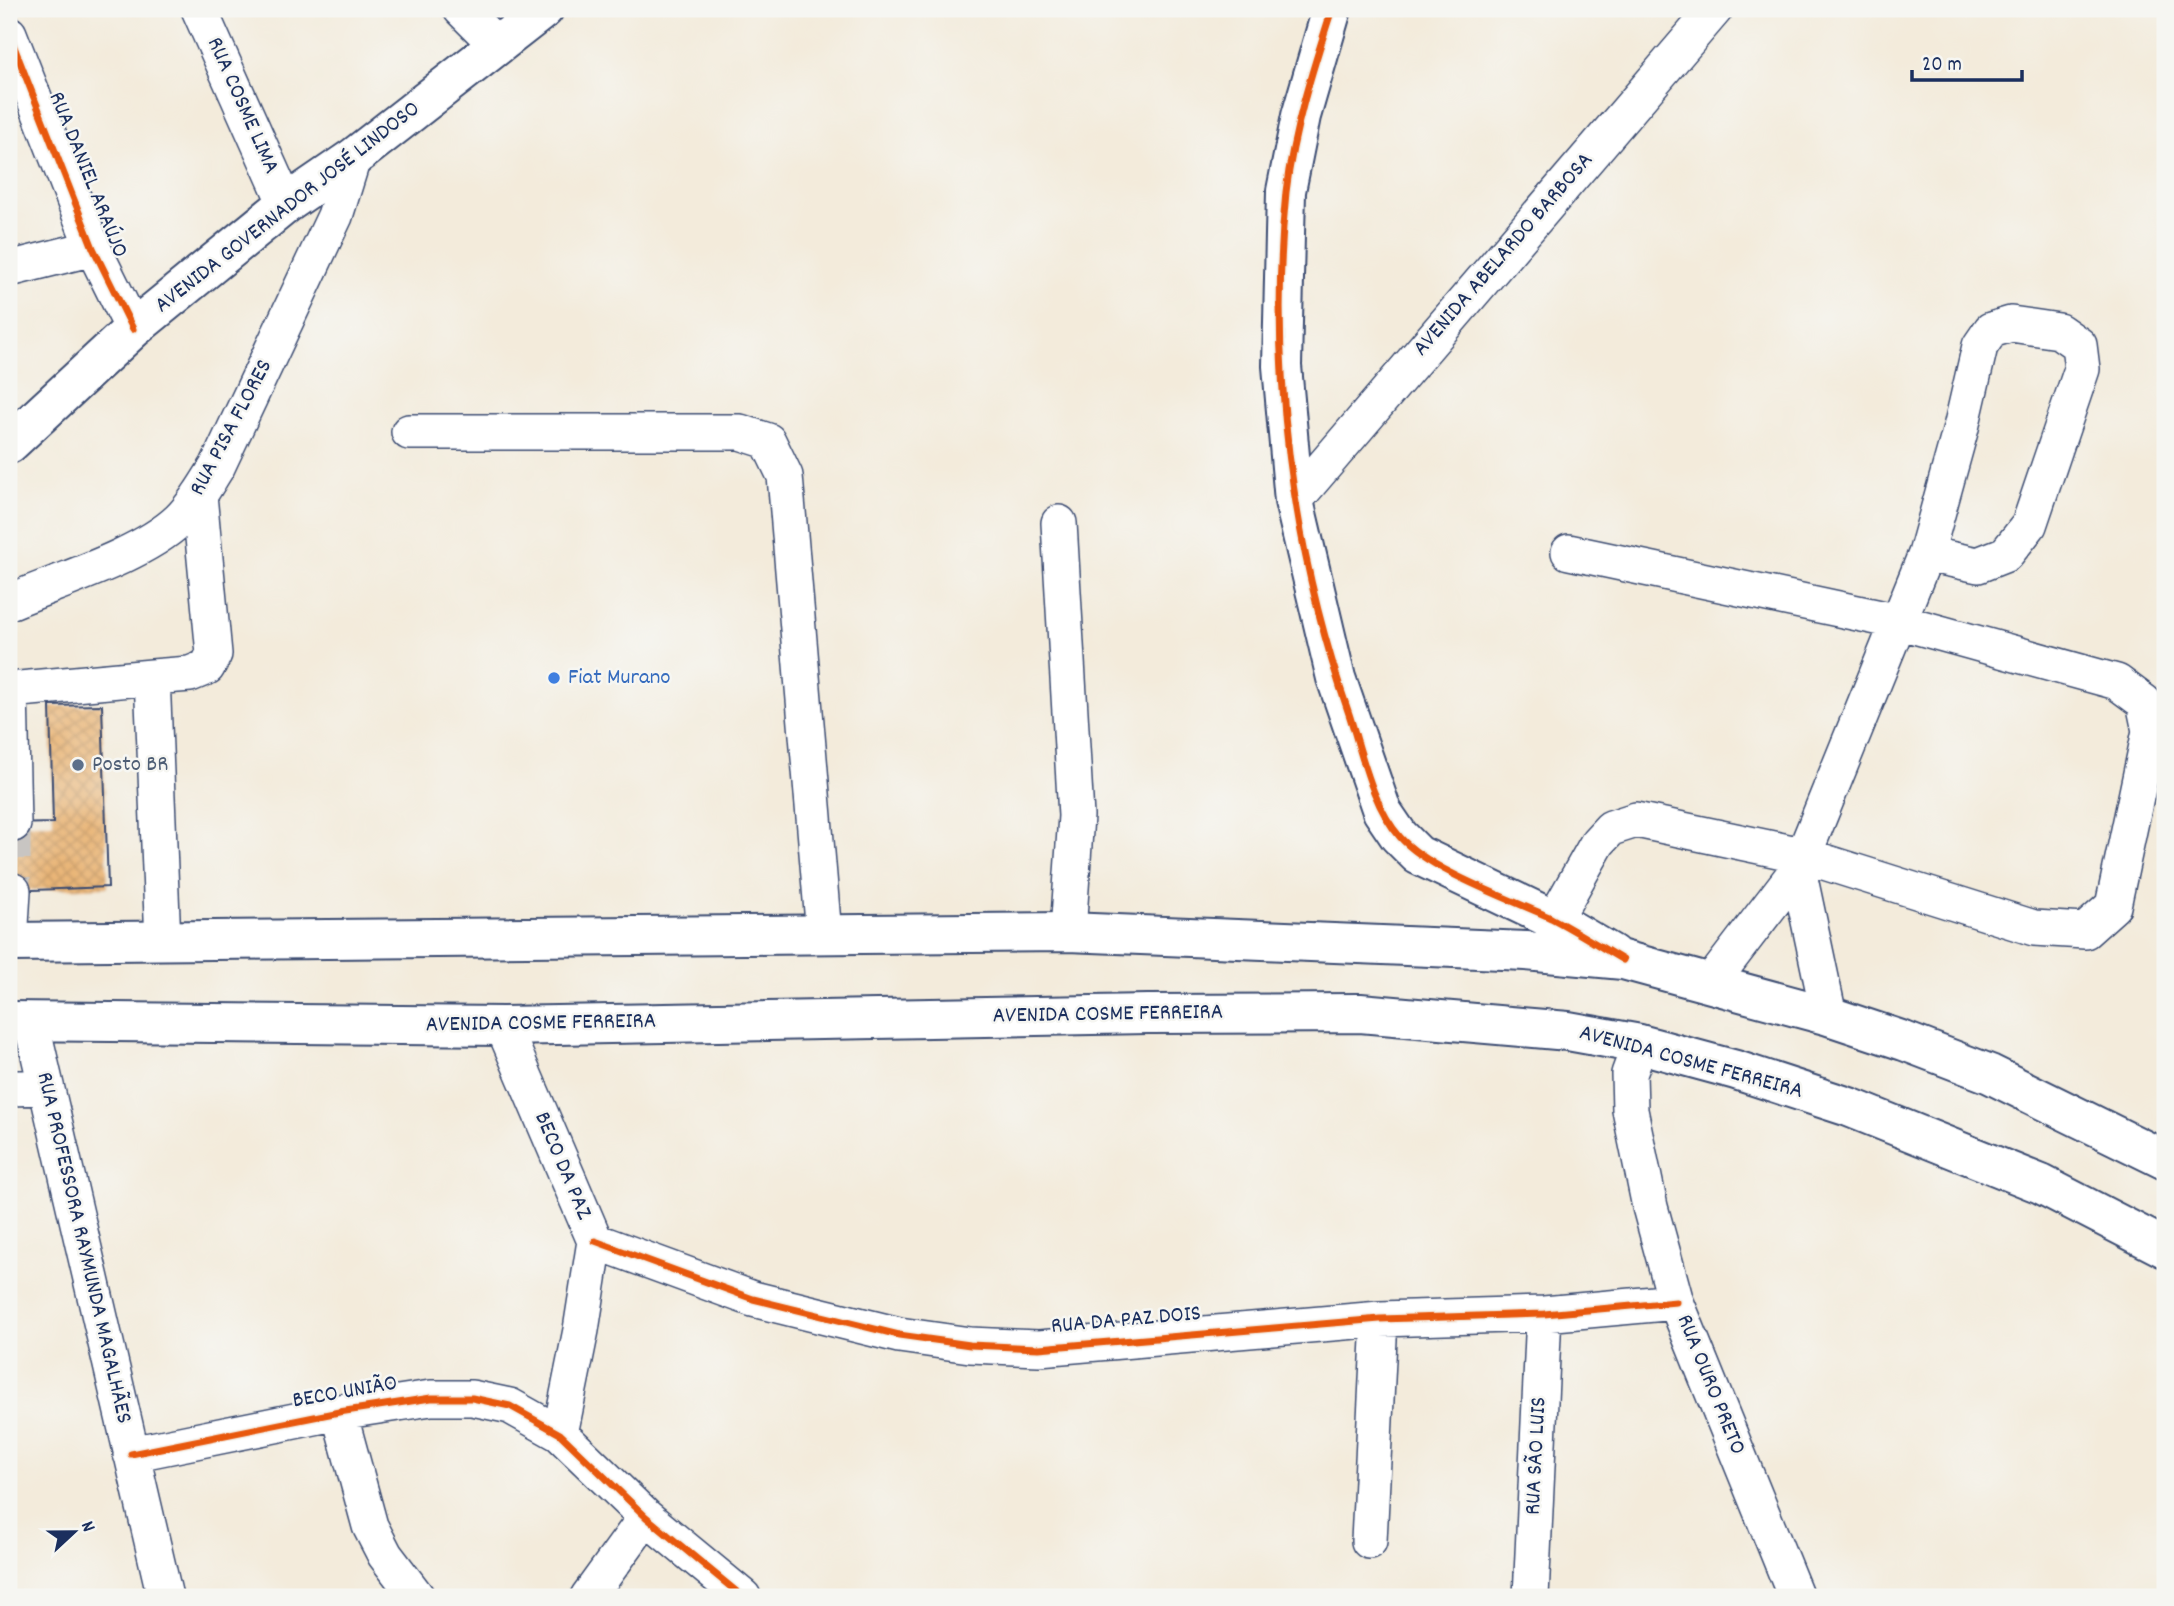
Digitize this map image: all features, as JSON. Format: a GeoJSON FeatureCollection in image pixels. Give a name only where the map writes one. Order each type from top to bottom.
{"type":"FeatureCollection","features":[{"type":"Feature","properties":{"kind":"main road","name":"AVENIDA GOVERNADOR JOSÉ LINDOSO"},"geometry":{"type":"LineString","coordinates":[[9,444],[133,329],[286,204],[353,158],[544,9]]}},
{"type":"Feature","properties":{"kind":"main road"},"geometry":{"type":"LineString","coordinates":[[1332,9],[1301,116],[1286,191],[1282,366],[1294,501],[1336,678],[1382,811],[1399,836],[1418,855],[1555,920],[1623,960]]}},
{"type":"Feature","properties":{"kind":"main road"},"geometry":{"type":"LineString","coordinates":[[9,942],[1068,932],[1513,950],[1623,960],[1829,1016],[1990,1074],[2165,1160]]}},
{"type":"Feature","properties":{"kind":"main road","name":"AVENIDA COSME FERREIRA"},"geometry":{"type":"LineString","coordinates":[[20,1021],[503,1026],[1134,1014],[1360,1013],[1567,1031],[1640,1044],[1749,1074],[1849,1107],[2041,1184],[2165,1248]]}},
{"type":"Feature","properties":{"kind":"street","name":"RUA COSME LIMA"},"geometry":{"type":"LineString","coordinates":[[199,9],[286,204]]}},
{"type":"Feature","properties":{"kind":"street"},"geometry":{"type":"LineString","coordinates":[[461,9],[496,46]]}},
{"type":"Feature","properties":{"kind":"street","name":"AVENIDA ABELARDO BARBOSA"},"geometry":{"type":"LineString","coordinates":[[1294,501],[1715,9]]}},
{"type":"Feature","properties":{"kind":"street","name":"RUA DANIEL ARAÚJO"},"geometry":{"type":"LineString","coordinates":[[9,34],[93,248],[133,329]]}},
{"type":"Feature","properties":{"kind":"street","name":"RUA PISA FLORES"},"geometry":{"type":"LineString","coordinates":[[9,602],[111,560],[149,540],[179,520],[199,495],[217,467],[335,216],[353,158]]}},
{"type":"Feature","properties":{"kind":"street"},"geometry":{"type":"LineString","coordinates":[[9,269],[93,248]]}},
{"type":"Feature","properties":{"kind":"street"},"geometry":{"type":"LineString","coordinates":[[1710,984],[1800,862],[1926,554],[1961,428],[1980,346],[1991,330],[2011,324],[2059,331],[2079,345],[2082,369],[2029,525],[2006,554],[1978,565],[1926,554]]}},
{"type":"Feature","properties":{"kind":"street"},"geometry":{"type":"LineString","coordinates":[[410,432],[740,432],[768,441],[785,476],[824,935]]}},
{"type":"Feature","properties":{"kind":"street"},"geometry":{"type":"LineString","coordinates":[[13,824],[9,690],[191,674],[207,667],[214,654],[199,495]]}},
{"type":"Feature","properties":{"kind":"street"},"geometry":{"type":"LineString","coordinates":[[1059,523],[1076,816],[1068,932]]}},
{"type":"Feature","properties":{"kind":"street"},"geometry":{"type":"LineString","coordinates":[[1555,920],[1598,842],[1611,828],[1636,820],[1800,862],[2034,928],[2085,931],[2113,906],[2150,731],[2144,702],[2118,682],[1900,622],[1569,552]]}},
{"type":"Feature","properties":{"kind":"street"},"geometry":{"type":"LineString","coordinates":[[152,677],[163,941]]}},
{"type":"Feature","properties":{"kind":"street"},"geometry":{"type":"LineString","coordinates":[[1800,862],[1829,1016]]}},
{"type":"Feature","properties":{"kind":"street"},"geometry":{"type":"LineString","coordinates":[[9,942],[13,891]]}},
{"type":"Feature","properties":{"kind":"street","name":"RUA PROFESSORA RAYMUNDA MAGALHÃES"},"geometry":{"type":"LineString","coordinates":[[20,1021],[44,1087],[165,1597]]}},
{"type":"Feature","properties":{"kind":"street","name":"BECO DA PAZ"},"geometry":{"type":"LineString","coordinates":[[503,1026],[594,1241],[582,1330],[560,1434]]}},
{"type":"Feature","properties":{"kind":"street","name":"RUA OURO PRETO"},"geometry":{"type":"LineString","coordinates":[[1640,1044],[1629,1074],[1630,1110],[1650,1208],[1676,1302],[1796,1597]]}},
{"type":"Feature","properties":{"kind":"street"},"geometry":{"type":"LineString","coordinates":[[9,1088],[44,1087]]}},
{"type":"Feature","properties":{"kind":"street","name":"RUA DA PAZ DOIS"},"geometry":{"type":"LineString","coordinates":[[594,1241],[754,1299],[899,1335],[970,1345],[1039,1348],[1380,1319],[1544,1314],[1676,1302]]}},
{"type":"Feature","properties":{"kind":"street","name":"RUA SÃO LUIS"},"geometry":{"type":"LineString","coordinates":[[1531,1597],[1544,1314]]}},
{"type":"Feature","properties":{"kind":"street"},"geometry":{"type":"LineString","coordinates":[[1369,1541],[1380,1319]]}},
{"type":"Feature","properties":{"kind":"street","name":"BECO UNIÃO"},"geometry":{"type":"LineString","coordinates":[[131,1454],[339,1412],[430,1398],[472,1398],[510,1406],[560,1434],[646,1517],[743,1597]]}},
{"type":"Feature","properties":{"kind":"street"},"geometry":{"type":"LineString","coordinates":[[339,1412],[370,1526],[385,1555],[417,1597]]}},
{"type":"Feature","properties":{"kind":"street"},"geometry":{"type":"LineString","coordinates":[[588,1597],[646,1517]]}},
{"type":"Feature","properties":{"kind":"building","name":"Posto BR"},"geometry":{"type":"Polygon","coordinates":[[[102,705],[108,887],[9,891],[9,824],[53,823],[50,706],[102,705]]]}},
{"type":"Feature","properties":{"kind":"tunnel"},"geometry":{"type":"LineString","coordinates":[[13,824],[13,891]]}},
{"type":"Feature","properties":{"kind":"cycle path"},"geometry":{"type":"LineString","coordinates":[[1332,9],[1304,99],[1289,169],[1281,258],[1280,324],[1289,457],[1299,522],[1329,651],[1375,795],[1400,837],[1430,861],[1492,893],[1551,918],[1623,960]]}},
{"type":"Feature","properties":{"kind":"cycle path"},"geometry":{"type":"LineString","coordinates":[[9,34],[93,248],[133,329]]}},
{"type":"Feature","properties":{"kind":"cycle path"},"geometry":{"type":"LineString","coordinates":[[595,1241],[753,1299],[899,1335],[970,1345],[1039,1348],[1380,1319],[1544,1314],[1676,1302]]}},
{"type":"Feature","properties":{"kind":"cycle path"},"geometry":{"type":"LineString","coordinates":[[131,1454],[339,1412],[431,1398],[472,1398],[510,1406],[560,1434],[646,1517],[743,1597]]}},
{"type":"Feature","properties":{"kind":"place","name":"Fiat Murano"},"geometry":{"type":"Point","coordinates":[554,678]}},
{"type":"Feature","properties":{"kind":"place","name":"Posto BR"},"geometry":{"type":"Point","coordinates":[78,765]}}]}
